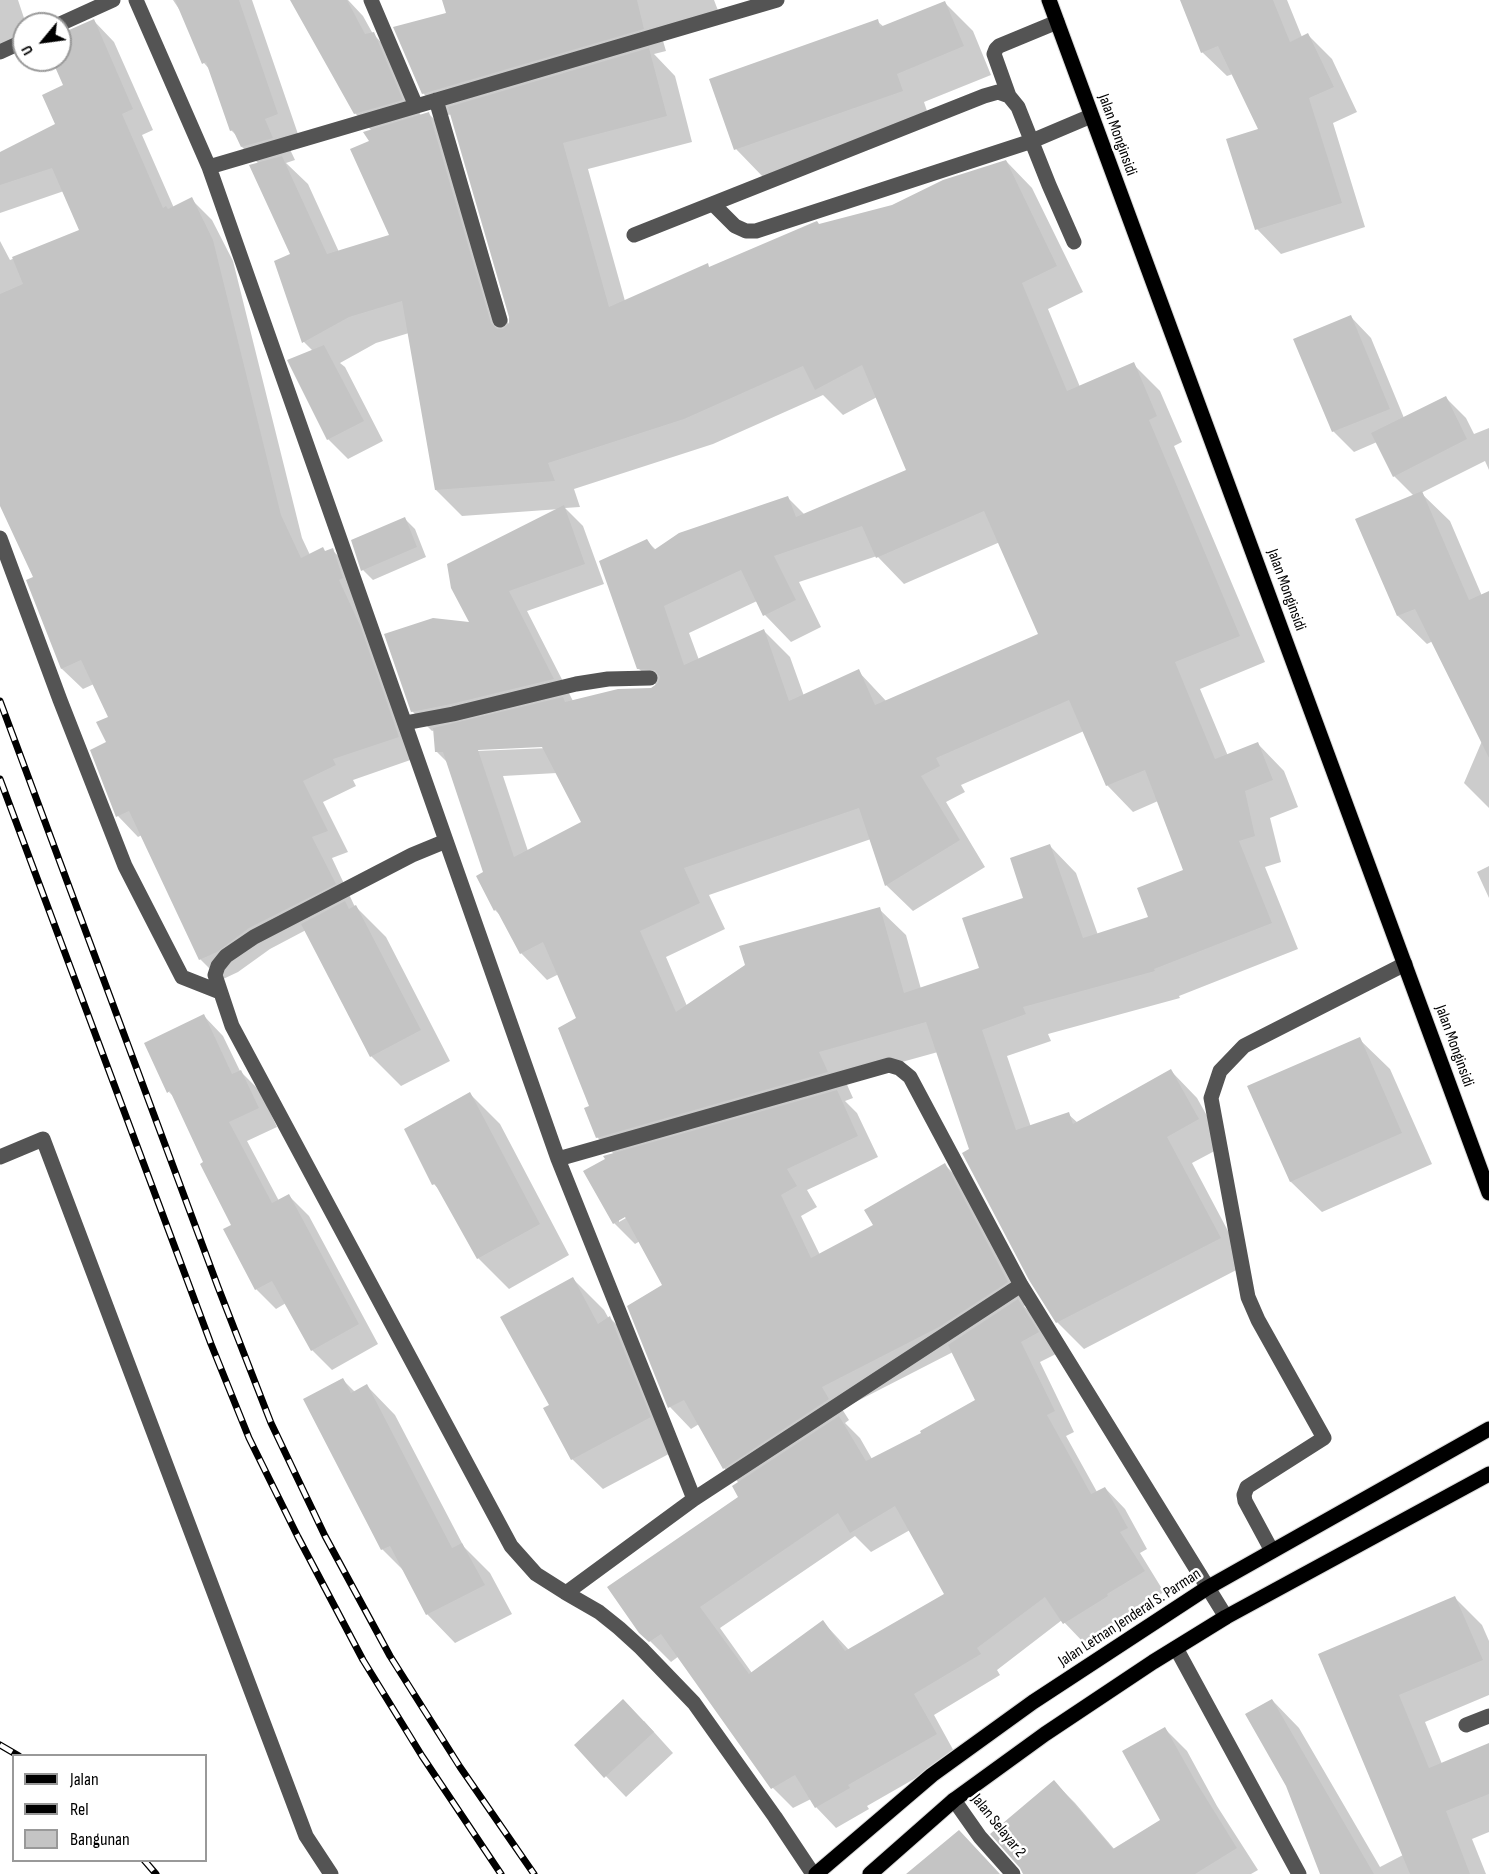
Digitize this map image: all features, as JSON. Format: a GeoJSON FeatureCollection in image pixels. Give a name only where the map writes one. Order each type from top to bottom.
{"type":"FeatureCollection","features":[{"type":"Feature","properties":{"kind":"main road","name":"Jalan Monginsidi"},"geometry":{"type":"LineString","coordinates":[[1049,0],[1489,1194]]}},
{"type":"Feature","properties":{"kind":"main road","name":"Jalan Letnan Jenderal S. Parman"},"geometry":{"type":"LineString","coordinates":[[815,1874],[932,1775],[1033,1702],[1208,1588],[1489,1429]]}},
{"type":"Feature","properties":{"kind":"main road"},"geometry":{"type":"LineString","coordinates":[[870,1874],[954,1800],[1045,1734],[1176,1648],[1226,1617],[1489,1474]]}},
{"type":"Feature","properties":{"kind":"street"},"geometry":{"type":"LineString","coordinates":[[72,19],[113,0]]}},
{"type":"Feature","properties":{"kind":"street"},"geometry":{"type":"LineString","coordinates":[[136,0],[209,167],[558,1159],[694,1498]]}},
{"type":"Feature","properties":{"kind":"street"},"geometry":{"type":"LineString","coordinates":[[371,0],[416,106]]}},
{"type":"Feature","properties":{"kind":"street"},"geometry":{"type":"LineString","coordinates":[[209,167],[777,0]]}},
{"type":"Feature","properties":{"kind":"street"},"geometry":{"type":"LineString","coordinates":[[1057,22],[999,46],[994,54],[1009,96],[1018,107],[1048,185],[1074,242]]}},
{"type":"Feature","properties":{"kind":"street"},"geometry":{"type":"LineString","coordinates":[[634,235],[984,96],[998,92],[1009,96]]}},
{"type":"Feature","properties":{"kind":"street"},"geometry":{"type":"LineString","coordinates":[[436,100],[500,320]]}},
{"type":"Feature","properties":{"kind":"street"},"geometry":{"type":"LineString","coordinates":[[713,204],[735,226],[746,231],[756,231],[1032,141],[1091,116]]}},
{"type":"Feature","properties":{"kind":"street"},"geometry":{"type":"LineString","coordinates":[[0,538],[125,866],[182,976],[220,992]]}},
{"type":"Feature","properties":{"kind":"street"},"geometry":{"type":"LineString","coordinates":[[405,723],[453,714],[576,684],[608,679],[650,678]]}},
{"type":"Feature","properties":{"kind":"street"},"geometry":{"type":"LineString","coordinates":[[446,841],[412,855],[254,937],[226,956],[218,966],[215,975],[232,1026],[286,1131],[511,1546],[536,1574],[599,1612],[619,1628],[694,1703],[815,1874]]}},
{"type":"Feature","properties":{"kind":"street"},"geometry":{"type":"LineString","coordinates":[[1272,1551],[1245,1501],[1244,1495],[1247,1487],[1324,1438],[1258,1320],[1248,1297],[1211,1098],[1220,1071],[1244,1046],[1405,964]]}},
{"type":"Feature","properties":{"kind":"street"},"geometry":{"type":"LineString","coordinates":[[558,1159],[889,1065],[899,1068],[910,1077],[1021,1285],[1226,1617]]}},
{"type":"Feature","properties":{"kind":"street"},"geometry":{"type":"LineString","coordinates":[[0,1157],[43,1139],[306,1836],[331,1874]]}},
{"type":"Feature","properties":{"kind":"street"},"geometry":{"type":"LineString","coordinates":[[566,1593],[694,1498],[1021,1285]]}},
{"type":"Feature","properties":{"kind":"street"},"geometry":{"type":"LineString","coordinates":[[1176,1648],[1299,1874]]}},
{"type":"Feature","properties":{"kind":"street"},"geometry":{"type":"LineString","coordinates":[[1466,1725],[1489,1716]]}},
{"type":"Feature","properties":{"kind":"street","name":"Jalan Selayar 2"},"geometry":{"type":"LineString","coordinates":[[954,1800],[980,1837],[1013,1874]]}},
{"type":"Feature","properties":{"kind":"building"},"geometry":{"type":"Polygon","coordinates":[[[175,0],[239,0],[278,114],[265,119],[273,138],[241,147],[233,130],[230,131],[206,62],[202,64],[175,0]]]}},
{"type":"Feature","properties":{"kind":"building"},"geometry":{"type":"Polygon","coordinates":[[[290,0],[347,0],[365,34],[374,32],[403,100],[354,114],[290,0]]]}},
{"type":"Feature","properties":{"kind":"building"},"geometry":{"type":"Polygon","coordinates":[[[442,0],[637,0],[644,29],[422,94],[393,27],[446,13],[442,0]]]}},
{"type":"Feature","properties":{"kind":"building"},"geometry":{"type":"Polygon","coordinates":[[[1180,0],[1273,0],[1290,42],[1308,33],[1334,87],[1309,98],[1342,203],[1255,230],[1226,139],[1258,129],[1218,46],[1201,53],[1180,0]]]}},
{"type":"Feature","properties":{"kind":"building"},"geometry":{"type":"Polygon","coordinates":[[[945,1],[964,46],[897,74],[903,91],[734,150],[709,79],[878,19],[880,27],[945,1]]]}},
{"type":"Feature","properties":{"kind":"building"},"geometry":{"type":"Polygon","coordinates":[[[94,19],[133,109],[122,114],[163,208],[166,206],[168,209],[192,197],[213,240],[281,515],[301,558],[323,547],[325,551],[333,548],[343,578],[339,580],[360,625],[399,737],[333,759],[336,765],[303,781],[328,831],[312,837],[336,884],[249,928],[217,952],[199,960],[129,811],[116,817],[90,750],[106,742],[96,722],[108,717],[81,660],[61,669],[26,580],[33,577],[0,506],[0,294],[23,284],[12,257],[79,230],[52,168],[0,185],[0,152],[55,124],[42,95],[63,85],[57,72],[72,72],[72,29],[94,19]]]}},
{"type":"Feature","properties":{"kind":"building"},"geometry":{"type":"Polygon","coordinates":[[[649,48],[667,116],[563,143],[609,307],[708,263],[709,267],[817,221],[819,224],[892,205],[943,180],[1006,160],[1057,266],[1022,283],[1067,391],[1134,362],[1157,416],[1149,420],[1240,636],[1175,662],[1215,759],[1258,742],[1273,780],[1245,791],[1255,836],[1239,841],[1272,923],[1154,969],[1155,971],[1023,1007],[1026,1014],[982,1030],[1016,1130],[1069,1112],[1073,1124],[1171,1069],[1199,1119],[1167,1137],[1221,1238],[1056,1323],[1029,1280],[962,1153],[969,1149],[926,1022],[819,1052],[828,1072],[596,1138],[584,1108],[589,1106],[558,1028],[576,1018],[543,942],[520,954],[476,876],[483,872],[443,752],[435,752],[433,728],[563,697],[565,702],[618,689],[651,688],[658,683],[660,677],[655,670],[637,669],[599,561],[647,539],[654,550],[679,533],[788,496],[796,517],[906,470],[862,365],[815,390],[803,366],[684,419],[548,463],[555,481],[435,490],[402,301],[349,317],[302,343],[274,261],[290,254],[249,165],[282,156],[327,254],[389,235],[350,149],[369,141],[363,132],[429,112],[491,323],[497,329],[503,329],[509,323],[509,317],[448,107],[649,48]],[[984,511],[876,558],[862,526],[774,556],[796,600],[763,616],[741,570],[664,606],[684,665],[764,629],[789,701],[859,669],[875,705],[1038,634],[984,511]],[[1069,700],[936,758],[940,766],[921,776],[960,840],[885,886],[859,808],[684,868],[700,903],[640,931],[676,1012],[745,965],[739,946],[880,907],[904,993],[979,968],[962,918],[1023,898],[1010,858],[1050,844],[1083,938],[1148,917],[1137,888],[1183,870],[1145,770],[1106,786],[1069,700]],[[542,747],[478,750],[514,857],[581,822],[542,747]]]}},
{"type":"Feature","properties":{"kind":"building"},"geometry":{"type":"Polygon","coordinates":[[[1351,315],[1390,409],[1332,432],[1293,339],[1351,315]]]}},
{"type":"Feature","properties":{"kind":"building"},"geometry":{"type":"Polygon","coordinates":[[[324,345],[364,421],[327,440],[287,360],[324,345]]]}},
{"type":"Feature","properties":{"kind":"building"},"geometry":{"type":"Polygon","coordinates":[[[1446,396],[1467,439],[1393,477],[1371,433],[1446,396]]]}},
{"type":"Feature","properties":{"kind":"building"},"geometry":{"type":"Polygon","coordinates":[[[1422,491],[1469,600],[1489,591],[1489,758],[1415,609],[1397,616],[1355,519],[1422,491]]]}},
{"type":"Feature","properties":{"kind":"building"},"geometry":{"type":"Polygon","coordinates":[[[564,505],[585,564],[509,591],[554,679],[411,712],[384,634],[433,618],[469,622],[451,588],[447,564],[564,505]]]}},
{"type":"Feature","properties":{"kind":"building"},"geometry":{"type":"Polygon","coordinates":[[[405,517],[417,547],[361,571],[351,540],[405,517]]]}},
{"type":"Feature","properties":{"kind":"building"},"geometry":{"type":"Polygon","coordinates":[[[345,901],[349,909],[356,905],[421,1030],[370,1057],[301,924],[345,901]]]}},
{"type":"Feature","properties":{"kind":"building"},"geometry":{"type":"Polygon","coordinates":[[[204,1014],[232,1074],[241,1070],[259,1108],[229,1122],[272,1203],[289,1194],[359,1324],[311,1351],[272,1281],[255,1290],[223,1229],[231,1225],[200,1164],[203,1162],[170,1091],[167,1093],[144,1043],[204,1014]]]}},
{"type":"Feature","properties":{"kind":"building"},"geometry":{"type":"Polygon","coordinates":[[[1360,1037],[1402,1133],[1290,1182],[1247,1086],[1360,1037]]]}},
{"type":"Feature","properties":{"kind":"building"},"geometry":{"type":"Polygon","coordinates":[[[837,1090],[858,1136],[787,1169],[797,1186],[781,1195],[811,1258],[873,1225],[864,1210],[945,1163],[1008,1282],[939,1327],[822,1387],[829,1399],[723,1469],[684,1400],[668,1408],[627,1306],[662,1285],[625,1217],[613,1224],[583,1171],[605,1159],[603,1156],[837,1090]]]}},
{"type":"Feature","properties":{"kind":"building"},"geometry":{"type":"Polygon","coordinates":[[[470,1092],[540,1224],[477,1259],[435,1184],[432,1185],[404,1129],[470,1092]]]}},
{"type":"Feature","properties":{"kind":"building"},"geometry":{"type":"Polygon","coordinates":[[[573,1277],[598,1324],[610,1316],[651,1417],[571,1460],[543,1408],[549,1405],[500,1317],[573,1277]]]}},
{"type":"Feature","properties":{"kind":"building"},"geometry":{"type":"Polygon","coordinates":[[[1018,1299],[1039,1332],[1021,1342],[1055,1411],[1047,1415],[1091,1494],[1105,1487],[1128,1528],[1120,1532],[1145,1571],[1063,1624],[1045,1597],[977,1648],[981,1654],[914,1694],[937,1734],[848,1785],[850,1788],[815,1808],[795,1775],[771,1789],[661,1634],[649,1642],[639,1633],[607,1587],[738,1497],[732,1486],[839,1416],[866,1461],[921,1433],[920,1431],[975,1400],[948,1345],[1018,1299]],[[895,1506],[850,1533],[838,1513],[700,1607],[749,1674],[823,1620],[845,1651],[944,1594],[895,1506]]]}},
{"type":"Feature","properties":{"kind":"building"},"geometry":{"type":"Polygon","coordinates":[[[343,1378],[351,1393],[367,1384],[452,1548],[462,1543],[485,1585],[426,1615],[390,1546],[381,1550],[303,1399],[343,1378]]]}},
{"type":"Feature","properties":{"kind":"building"},"geometry":{"type":"Polygon","coordinates":[[[1455,1596],[1483,1660],[1399,1695],[1429,1768],[1489,1743],[1489,1794],[1446,1811],[1470,1874],[1410,1874],[1318,1654],[1455,1596]]]}},
{"type":"Feature","properties":{"kind":"building"},"geometry":{"type":"Polygon","coordinates":[[[623,1699],[654,1732],[604,1778],[574,1745],[623,1699]]]}},
{"type":"Feature","properties":{"kind":"building"},"geometry":{"type":"Polygon","coordinates":[[[1272,1699],[1374,1874],[1320,1874],[1286,1786],[1245,1714],[1272,1699]]]}},
{"type":"Feature","properties":{"kind":"building"},"geometry":{"type":"Polygon","coordinates":[[[1165,1727],[1237,1848],[1195,1874],[1023,1874],[990,1834],[1054,1780],[1113,1849],[1160,1820],[1122,1751],[1165,1727]]]}},
{"type":"Feature","properties":{"kind":"building"},"geometry":{"type":"Polygon","coordinates":[[[959,1830],[1000,1874],[906,1874],[959,1830]]]}},
{"type":"Feature","properties":{"kind":"railway"},"geometry":{"type":"LineString","coordinates":[[0,701],[218,1287],[271,1423],[325,1536],[390,1656],[460,1767],[534,1874]]}},
{"type":"Feature","properties":{"kind":"railway"},"geometry":{"type":"LineString","coordinates":[[0,779],[211,1344],[249,1438],[363,1660],[422,1756],[501,1874]]}},
{"type":"Feature","properties":{"kind":"railway"},"geometry":{"type":"LineString","coordinates":[[0,1745],[16,1754]]}},
{"type":"Feature","properties":{"kind":"railway"},"geometry":{"type":"LineString","coordinates":[[146,1862],[156,1874]]}}]}
